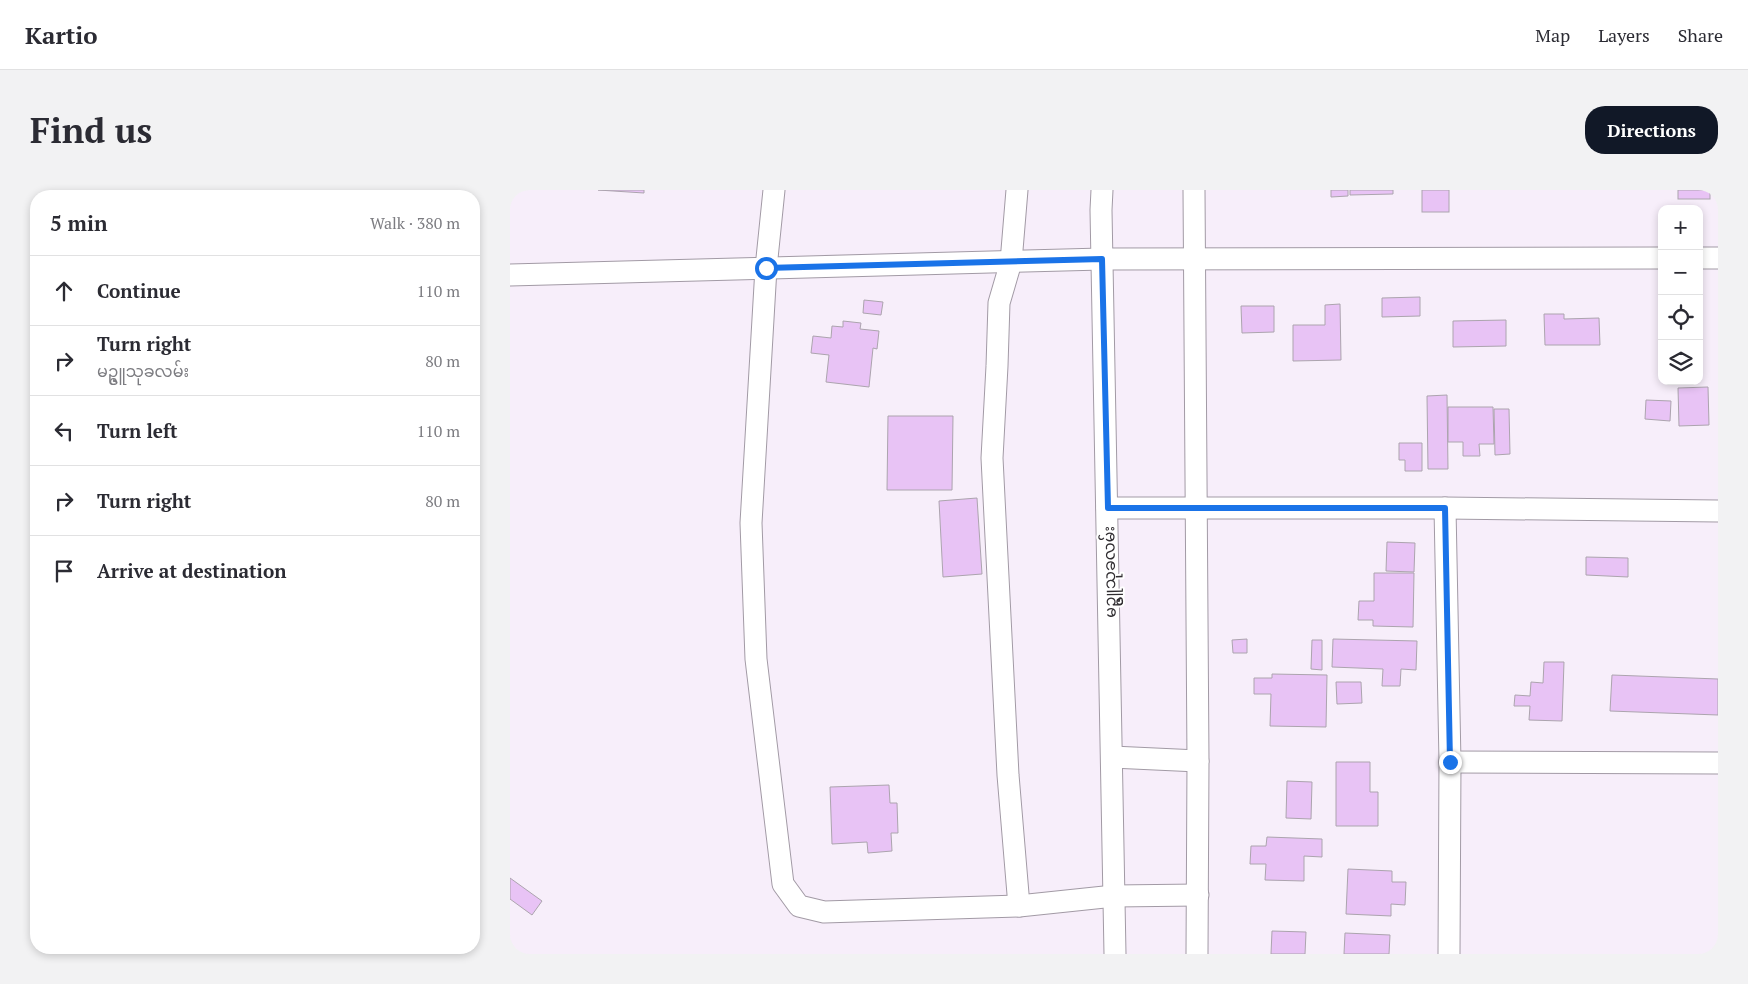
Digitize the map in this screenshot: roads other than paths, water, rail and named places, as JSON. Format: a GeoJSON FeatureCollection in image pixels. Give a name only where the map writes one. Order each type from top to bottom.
{"type":"FeatureCollection","features":[{"type":"Feature","properties":{"kind":"street"},"geometry":{"type":"LineString","coordinates":[[774,190],[766,268],[751,523],[756,659],[783,884],[799,906],[824,912],[1019,906],[1114,896],[1198,895]]}},
{"type":"Feature","properties":{"kind":"street"},"geometry":{"type":"LineString","coordinates":[[1017,190],[1011,262],[999,302],[998,366],[992,458],[1008,775],[1019,906]]}},
{"type":"Feature","properties":{"kind":"street","name":"မဥ္ဇူသုခလမ်း"},"geometry":{"type":"LineString","coordinates":[[1102,190],[1116,954]]}},
{"type":"Feature","properties":{"kind":"street"},"geometry":{"type":"LineString","coordinates":[[1194,190],[1198,761],[1197,954]]}},
{"type":"Feature","properties":{"kind":"street"},"geometry":{"type":"LineString","coordinates":[[510,275],[1102,259],[1658,258]]}},
{"type":"Feature","properties":{"kind":"street"},"geometry":{"type":"LineString","coordinates":[[1703,258],[1718,258]]}},
{"type":"Feature","properties":{"kind":"street"},"geometry":{"type":"LineString","coordinates":[[1108,508],[1445,508],[1718,511]]}},
{"type":"Feature","properties":{"kind":"street"},"geometry":{"type":"LineString","coordinates":[[1445,508],[1450,762],[1449,954]]}},
{"type":"Feature","properties":{"kind":"street"},"geometry":{"type":"LineString","coordinates":[[1112,757],[1198,761]]}},
{"type":"Feature","properties":{"kind":"street"},"geometry":{"type":"LineString","coordinates":[[1450,762],[1718,763]]}}]}
